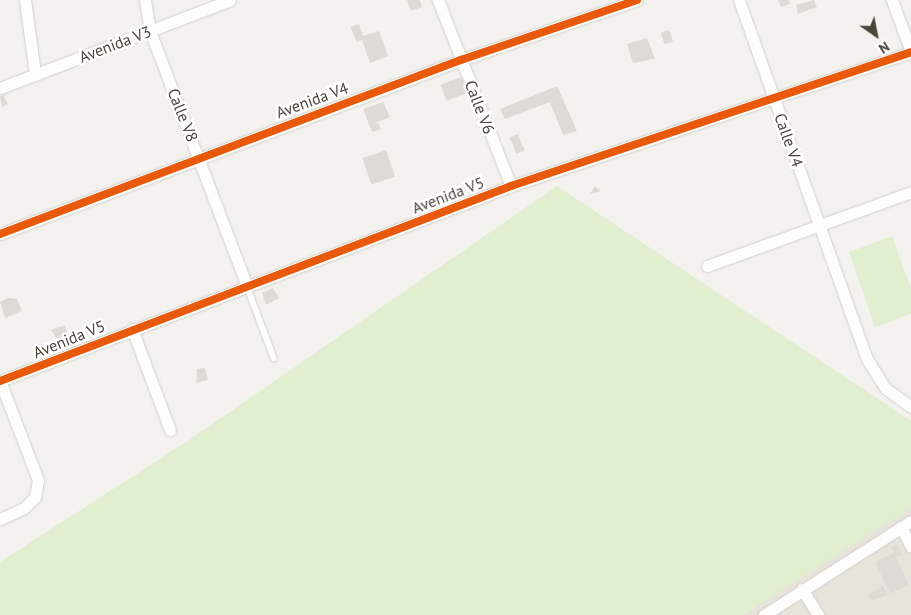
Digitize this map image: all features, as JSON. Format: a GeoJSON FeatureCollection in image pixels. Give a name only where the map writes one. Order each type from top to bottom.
{"type":"FeatureCollection","features":[{"type":"Feature","properties":{"kind":"street"},"geometry":{"type":"LineString","coordinates":[[24,0],[35,74]]}},
{"type":"Feature","properties":{"kind":"street","name":"Calle V8"},"geometry":{"type":"LineString","coordinates":[[145,0],[150,31],[247,286]]}},
{"type":"Feature","properties":{"kind":"street","name":"Avenida V3"},"geometry":{"type":"LineString","coordinates":[[0,88],[230,0]]}},
{"type":"Feature","properties":{"kind":"street","name":"Calle V6"},"geometry":{"type":"LineString","coordinates":[[438,0],[510,186]]}},
{"type":"Feature","properties":{"kind":"street","name":"Avenida V4"},"geometry":{"type":"LineString","coordinates":[[0,234],[199,157],[461,60],[637,0]]}},
{"type":"Feature","properties":{"kind":"street","name":"Calle V4"},"geometry":{"type":"LineString","coordinates":[[739,0],[873,374],[911,407]]}},
{"type":"Feature","properties":{"kind":"street"},"geometry":{"type":"LineString","coordinates":[[892,0],[911,52]]}},
{"type":"Feature","properties":{"kind":"street","name":"Avenida V5"},"geometry":{"type":"LineString","coordinates":[[0,381],[510,186],[775,101],[911,52]]}},
{"type":"Feature","properties":{"kind":"street"},"geometry":{"type":"LineString","coordinates":[[707,266],[911,192]]}},
{"type":"Feature","properties":{"kind":"street"},"geometry":{"type":"LineString","coordinates":[[132,329],[170,430]]}},
{"type":"Feature","properties":{"kind":"street"},"geometry":{"type":"LineString","coordinates":[[0,381],[38,480],[34,497],[24,508],[0,519]]}},
{"type":"Feature","properties":{"kind":"street"},"geometry":{"type":"LineString","coordinates":[[764,615],[906,524],[911,547]]}},
{"type":"Feature","properties":{"kind":"street"},"geometry":{"type":"LineString","coordinates":[[802,589],[818,615]]}},
{"type":"Feature","properties":{"kind":"lane"},"geometry":{"type":"LineString","coordinates":[[247,286],[274,358]]}},
{"type":"Feature","properties":{"kind":"shaded area"},"geometry":{"type":"Polygon","coordinates":[[[911,508],[911,615],[743,615],[799,577],[911,508]]]}},
{"type":"Feature","properties":{"kind":"green space"},"geometry":{"type":"Polygon","coordinates":[[[557,186],[911,421],[911,508],[742,615],[0,615],[0,562],[189,440],[557,186]]]}},
{"type":"Feature","properties":{"kind":"green space"},"geometry":{"type":"Polygon","coordinates":[[[892,236],[911,289],[911,314],[875,327],[849,252],[892,236]]]}},
{"type":"Feature","properties":{"kind":"building"},"geometry":{"type":"Polygon","coordinates":[[[407,0],[420,0],[422,7],[411,11],[407,0]]]}},
{"type":"Feature","properties":{"kind":"building"},"geometry":{"type":"Polygon","coordinates":[[[778,0],[789,0],[790,4],[781,7],[778,0]]]}},
{"type":"Feature","properties":{"kind":"building"},"geometry":{"type":"Polygon","coordinates":[[[814,0],[817,7],[798,14],[796,5],[814,0]]]}},
{"type":"Feature","properties":{"kind":"building"},"geometry":{"type":"Polygon","coordinates":[[[359,24],[363,36],[379,31],[388,56],[370,63],[362,40],[357,42],[350,27],[359,24]]]}},
{"type":"Feature","properties":{"kind":"building"},"geometry":{"type":"Polygon","coordinates":[[[669,30],[673,41],[665,44],[661,33],[669,30]]]}},
{"type":"Feature","properties":{"kind":"building"},"geometry":{"type":"Polygon","coordinates":[[[647,38],[655,59],[633,63],[627,44],[647,38]]]}},
{"type":"Feature","properties":{"kind":"building"},"geometry":{"type":"Polygon","coordinates":[[[461,77],[467,93],[447,101],[440,85],[461,77]]]}},
{"type":"Feature","properties":{"kind":"building"},"geometry":{"type":"Polygon","coordinates":[[[557,86],[577,131],[563,135],[550,102],[505,119],[500,109],[557,86]]]}},
{"type":"Feature","properties":{"kind":"building"},"geometry":{"type":"Polygon","coordinates":[[[3,95],[8,104],[2,107],[0,97],[3,95]]]}},
{"type":"Feature","properties":{"kind":"building"},"geometry":{"type":"Polygon","coordinates":[[[383,102],[390,117],[373,124],[378,123],[381,129],[372,132],[363,109],[383,102]]]}},
{"type":"Feature","properties":{"kind":"building"},"geometry":{"type":"Polygon","coordinates":[[[518,134],[525,151],[516,154],[510,137],[518,134]]]}},
{"type":"Feature","properties":{"kind":"building"},"geometry":{"type":"Polygon","coordinates":[[[386,150],[395,176],[371,185],[362,158],[386,150]]]}},
{"type":"Feature","properties":{"kind":"building"},"geometry":{"type":"Polygon","coordinates":[[[595,186],[601,191],[590,194],[595,186]]]}},
{"type":"Feature","properties":{"kind":"building"},"geometry":{"type":"Polygon","coordinates":[[[273,288],[279,298],[266,305],[262,293],[273,288]]]}},
{"type":"Feature","properties":{"kind":"building"},"geometry":{"type":"Polygon","coordinates":[[[8,298],[17,299],[22,311],[5,318],[0,302],[8,298]]]}},
{"type":"Feature","properties":{"kind":"building"},"geometry":{"type":"Polygon","coordinates":[[[65,325],[68,337],[58,340],[51,330],[65,325]]]}},
{"type":"Feature","properties":{"kind":"building"},"geometry":{"type":"Polygon","coordinates":[[[205,368],[208,380],[196,383],[197,369],[205,368]]]}},
{"type":"Feature","properties":{"kind":"building"},"geometry":{"type":"Polygon","coordinates":[[[897,544],[902,554],[897,557],[891,547],[897,544]]]}},
{"type":"Feature","properties":{"kind":"building"},"geometry":{"type":"Polygon","coordinates":[[[894,553],[909,585],[890,594],[875,562],[894,553]]]}},
{"type":"Feature","properties":{"kind":"building"},"geometry":{"type":"Polygon","coordinates":[[[883,586],[888,595],[871,601],[868,595],[883,586]]]}},
{"type":"Feature","properties":{"kind":"cycle path"},"geometry":{"type":"LineString","coordinates":[[0,234],[461,60],[637,0]]}},
{"type":"Feature","properties":{"kind":"cycle path"},"geometry":{"type":"LineString","coordinates":[[0,381],[511,186],[911,52]]}}]}
